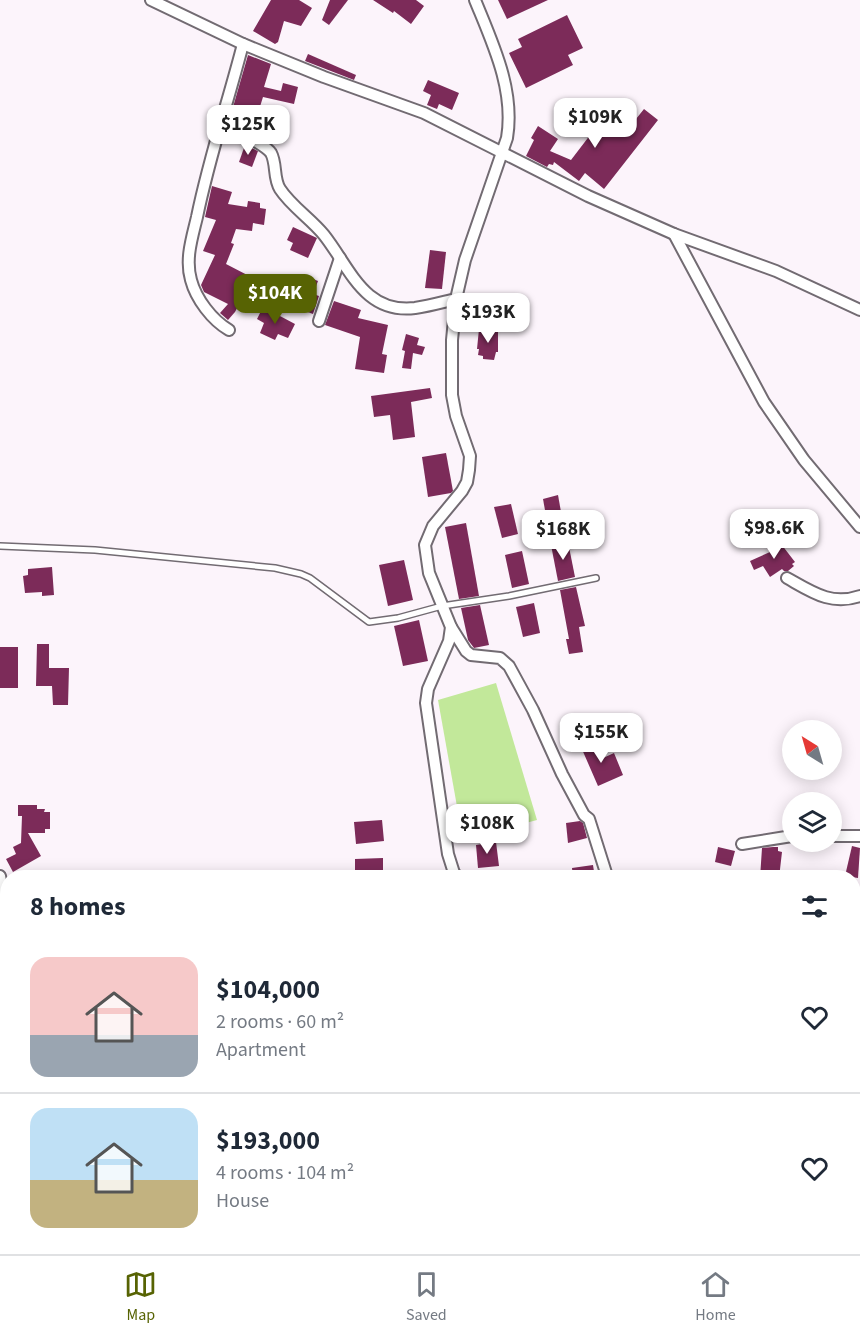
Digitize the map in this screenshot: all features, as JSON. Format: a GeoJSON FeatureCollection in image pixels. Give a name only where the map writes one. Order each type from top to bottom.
{"type":"FeatureCollection","features":[{"type":"Feature","properties":{"kind":"street"},"geometry":{"type":"LineString","coordinates":[[152,0],[243,44],[324,77],[424,113],[588,196],[674,234],[776,271],[860,310]]}},
{"type":"Feature","properties":{"kind":"street"},"geometry":{"type":"LineString","coordinates":[[475,0],[506,86],[510,105],[510,123],[465,260],[456,299],[452,340],[452,395],[456,416],[470,456],[467,482],[434,526],[425,545],[429,573],[451,627],[466,651],[471,655],[500,658],[509,666],[533,710],[562,774],[584,815],[589,819],[605,870]]}},
{"type":"Feature","properties":{"kind":"street"},"geometry":{"type":"LineString","coordinates":[[228,330],[207,310],[196,293],[191,280],[188,258],[203,185],[243,44]]}},
{"type":"Feature","properties":{"kind":"street"},"geometry":{"type":"LineString","coordinates":[[220,122],[260,144],[272,154],[276,180],[282,192],[324,235],[360,287],[377,301],[394,307],[414,308],[456,299]]}},
{"type":"Feature","properties":{"kind":"street"},"geometry":{"type":"LineString","coordinates":[[674,234],[764,402],[804,460],[860,527]]}},
{"type":"Feature","properties":{"kind":"street"},"geometry":{"type":"LineString","coordinates":[[319,321],[340,258]]}},
{"type":"Feature","properties":{"kind":"street"},"geometry":{"type":"LineString","coordinates":[[787,578],[828,600],[844,601],[860,596]]}},
{"type":"Feature","properties":{"kind":"street"},"geometry":{"type":"LineString","coordinates":[[451,627],[449,641],[428,689],[426,703],[448,854],[453,870]]}},
{"type":"Feature","properties":{"kind":"street"},"geometry":{"type":"LineString","coordinates":[[842,836],[860,836]]}},
{"type":"Feature","properties":{"kind":"street"},"geometry":{"type":"LineString","coordinates":[[741,844],[782,838]]}},
{"type":"Feature","properties":{"kind":"lane"},"geometry":{"type":"LineString","coordinates":[[0,546],[95,550],[284,570],[310,578],[369,622],[398,618],[442,606],[509,596],[596,578]]}},
{"type":"Feature","properties":{"kind":"green space"},"geometry":{"type":"Polygon","coordinates":[[[496,683],[537,820],[463,840],[438,700],[496,683]]]}},
{"type":"Feature","properties":{"kind":"building"},"geometry":{"type":"Polygon","coordinates":[[[271,0],[299,0],[312,8],[301,26],[284,21],[278,42],[275,44],[253,31],[271,0]]]}},
{"type":"Feature","properties":{"kind":"building"},"geometry":{"type":"Polygon","coordinates":[[[330,0],[348,0],[329,25],[322,20],[330,0]]]}},
{"type":"Feature","properties":{"kind":"building"},"geometry":{"type":"Polygon","coordinates":[[[373,0],[416,0],[424,6],[411,24],[394,11],[393,13],[373,0]]]}},
{"type":"Feature","properties":{"kind":"building"},"geometry":{"type":"Polygon","coordinates":[[[498,0],[548,0],[507,19],[498,0]]]}},
{"type":"Feature","properties":{"kind":"building"},"geometry":{"type":"Polygon","coordinates":[[[567,15],[583,48],[568,55],[573,65],[526,88],[509,53],[522,47],[518,39],[567,15]]]}},
{"type":"Feature","properties":{"kind":"building"},"geometry":{"type":"Polygon","coordinates":[[[308,54],[356,75],[354,80],[305,61],[308,54]]]}},
{"type":"Feature","properties":{"kind":"building"},"geometry":{"type":"Polygon","coordinates":[[[248,55],[271,64],[264,87],[281,91],[283,83],[298,87],[294,104],[263,97],[258,113],[254,111],[252,120],[231,114],[248,55]]]}},
{"type":"Feature","properties":{"kind":"building"},"geometry":{"type":"Polygon","coordinates":[[[428,80],[459,93],[452,110],[439,104],[437,109],[427,105],[431,95],[423,91],[428,80]]]}},
{"type":"Feature","properties":{"kind":"building"},"geometry":{"type":"Polygon","coordinates":[[[644,109],[658,120],[604,189],[585,173],[579,181],[554,162],[553,165],[549,164],[547,167],[526,156],[534,140],[531,138],[538,126],[558,139],[550,151],[571,160],[597,126],[595,124],[601,116],[624,134],[644,109]]]}},
{"type":"Feature","properties":{"kind":"building"},"geometry":{"type":"Polygon","coordinates":[[[245,145],[258,151],[252,167],[239,162],[245,145]]]}},
{"type":"Feature","properties":{"kind":"building"},"geometry":{"type":"Polygon","coordinates":[[[212,186],[232,192],[228,204],[247,207],[248,201],[260,203],[260,208],[266,209],[264,225],[253,223],[252,231],[236,229],[231,243],[234,244],[226,264],[253,278],[235,312],[228,320],[220,313],[228,304],[204,292],[201,285],[215,255],[203,251],[216,220],[205,217],[212,186]]]}},
{"type":"Feature","properties":{"kind":"building"},"geometry":{"type":"Polygon","coordinates":[[[293,227],[317,238],[308,258],[290,250],[293,243],[287,240],[293,227]]]}},
{"type":"Feature","properties":{"kind":"building"},"geometry":{"type":"Polygon","coordinates":[[[430,250],[446,252],[442,289],[425,288],[430,250]]]}},
{"type":"Feature","properties":{"kind":"building"},"geometry":{"type":"Polygon","coordinates":[[[303,275],[318,281],[313,294],[319,296],[313,314],[281,302],[286,290],[295,294],[303,275]]]}},
{"type":"Feature","properties":{"kind":"building"},"geometry":{"type":"Polygon","coordinates":[[[334,301],[361,310],[358,318],[388,325],[382,354],[387,355],[384,373],[355,369],[360,337],[325,325],[334,301]]]}},
{"type":"Feature","properties":{"kind":"building"},"geometry":{"type":"Polygon","coordinates":[[[263,307],[295,324],[288,338],[278,334],[275,340],[260,333],[264,323],[257,319],[263,307]]]}},
{"type":"Feature","properties":{"kind":"building"},"geometry":{"type":"Polygon","coordinates":[[[479,329],[498,330],[498,352],[494,360],[483,359],[483,356],[478,355],[479,329]]]}},
{"type":"Feature","properties":{"kind":"building"},"geometry":{"type":"Polygon","coordinates":[[[406,334],[419,338],[417,345],[425,347],[422,355],[413,353],[411,369],[402,368],[405,351],[402,350],[406,334]]]}},
{"type":"Feature","properties":{"kind":"building"},"geometry":{"type":"Polygon","coordinates":[[[430,388],[432,398],[411,402],[415,437],[393,440],[390,415],[374,417],[371,396],[430,388]]]}},
{"type":"Feature","properties":{"kind":"building"},"geometry":{"type":"Polygon","coordinates":[[[446,453],[453,491],[428,497],[422,457],[446,453]]]}},
{"type":"Feature","properties":{"kind":"building"},"geometry":{"type":"Polygon","coordinates":[[[558,495],[563,523],[548,527],[543,499],[558,495]]]}},
{"type":"Feature","properties":{"kind":"building"},"geometry":{"type":"Polygon","coordinates":[[[511,504],[518,534],[502,538],[494,507],[511,504]]]}},
{"type":"Feature","properties":{"kind":"building"},"geometry":{"type":"Polygon","coordinates":[[[466,523],[479,596],[459,599],[445,527],[466,523]]]}},
{"type":"Feature","properties":{"kind":"building"},"geometry":{"type":"Polygon","coordinates":[[[778,540],[795,562],[792,564],[794,566],[788,571],[782,569],[770,577],[763,566],[754,570],[750,561],[770,552],[767,548],[778,540]]]}},
{"type":"Feature","properties":{"kind":"building"},"geometry":{"type":"Polygon","coordinates":[[[568,542],[575,577],[558,581],[551,545],[568,542]]]}},
{"type":"Feature","properties":{"kind":"building"},"geometry":{"type":"Polygon","coordinates":[[[522,551],[529,584],[512,588],[505,555],[522,551]]]}},
{"type":"Feature","properties":{"kind":"building"},"geometry":{"type":"Polygon","coordinates":[[[404,560],[413,600],[388,606],[379,565],[404,560]]]}},
{"type":"Feature","properties":{"kind":"building"},"geometry":{"type":"Polygon","coordinates":[[[52,567],[54,595],[42,596],[42,592],[25,593],[23,576],[28,575],[28,569],[52,567]]]}},
{"type":"Feature","properties":{"kind":"building"},"geometry":{"type":"Polygon","coordinates":[[[576,587],[585,626],[579,627],[583,652],[569,654],[566,639],[569,639],[560,590],[576,587]]]}},
{"type":"Feature","properties":{"kind":"building"},"geometry":{"type":"Polygon","coordinates":[[[534,603],[540,633],[523,637],[516,607],[534,603]]]}},
{"type":"Feature","properties":{"kind":"building"},"geometry":{"type":"Polygon","coordinates":[[[480,605],[489,645],[474,648],[468,640],[461,608],[480,605]]]}},
{"type":"Feature","properties":{"kind":"building"},"geometry":{"type":"Polygon","coordinates":[[[419,620],[428,661],[403,666],[394,626],[419,620]]]}},
{"type":"Feature","properties":{"kind":"building"},"geometry":{"type":"Polygon","coordinates":[[[37,644],[49,644],[49,668],[69,668],[68,705],[53,705],[52,686],[36,686],[37,644]]]}},
{"type":"Feature","properties":{"kind":"building"},"geometry":{"type":"Polygon","coordinates":[[[0,647],[18,647],[18,688],[0,688],[0,647]]]}},
{"type":"Feature","properties":{"kind":"building"},"geometry":{"type":"Polygon","coordinates":[[[596,740],[603,758],[614,753],[623,775],[598,786],[581,747],[596,740]]]}},
{"type":"Feature","properties":{"kind":"building"},"geometry":{"type":"Polygon","coordinates":[[[18,805],[37,805],[37,809],[50,812],[50,829],[45,829],[45,833],[28,833],[41,856],[16,870],[12,870],[6,859],[16,854],[13,847],[21,843],[22,816],[18,816],[18,805]]]}},
{"type":"Feature","properties":{"kind":"building"},"geometry":{"type":"Polygon","coordinates":[[[382,820],[384,841],[356,844],[354,822],[382,820]]]}},
{"type":"Feature","properties":{"kind":"building"},"geometry":{"type":"Polygon","coordinates":[[[580,821],[583,823],[587,838],[568,843],[566,823],[580,821]]]}},
{"type":"Feature","properties":{"kind":"building"},"geometry":{"type":"Polygon","coordinates":[[[496,842],[499,866],[478,868],[476,845],[496,842]]]}},
{"type":"Feature","properties":{"kind":"building"},"geometry":{"type":"Polygon","coordinates":[[[852,846],[860,848],[859,870],[846,870],[852,846]]]}},
{"type":"Feature","properties":{"kind":"building"},"geometry":{"type":"Polygon","coordinates":[[[718,847],[735,851],[731,866],[715,862],[718,847]]]}},
{"type":"Feature","properties":{"kind":"building"},"geometry":{"type":"Polygon","coordinates":[[[778,847],[778,851],[782,852],[780,870],[761,870],[762,848],[778,847]]]}},
{"type":"Feature","properties":{"kind":"building"},"geometry":{"type":"Polygon","coordinates":[[[383,858],[383,870],[355,870],[355,859],[383,858]]]}},
{"type":"Feature","properties":{"kind":"building"},"geometry":{"type":"Polygon","coordinates":[[[593,865],[594,870],[572,870],[572,868],[593,865]]]}}]}
